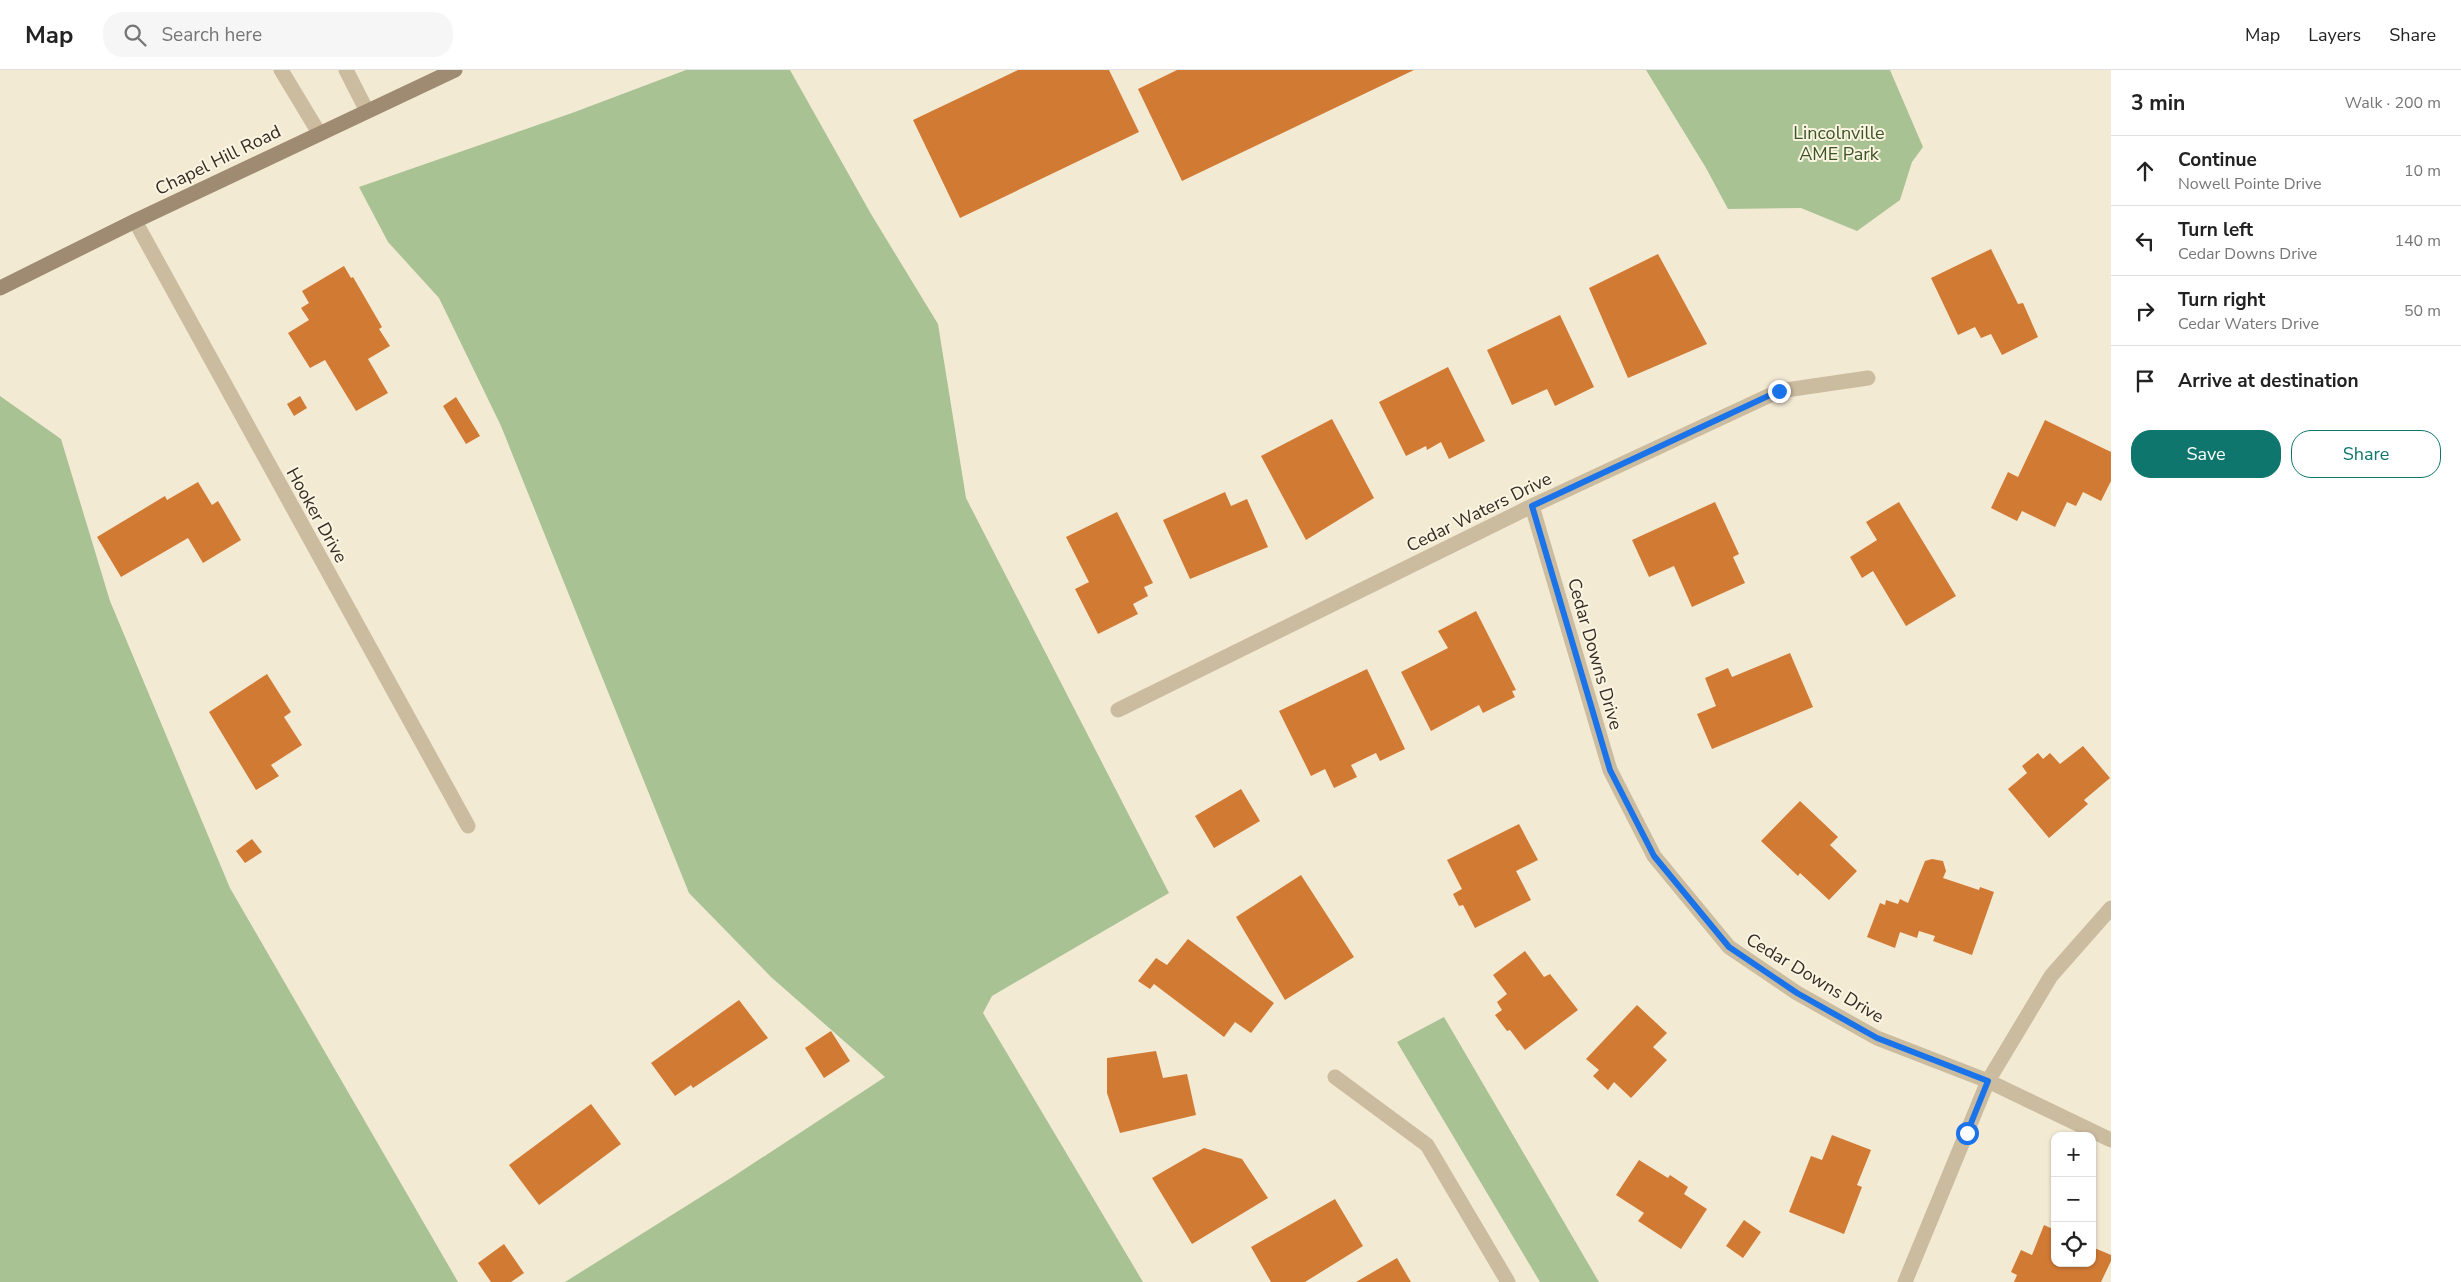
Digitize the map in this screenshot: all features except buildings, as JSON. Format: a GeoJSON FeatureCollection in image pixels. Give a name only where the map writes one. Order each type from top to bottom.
{"type":"FeatureCollection","features":[{"type":"Feature","properties":{"kind":"main road","name":"Chapel Hill Road"},"geometry":{"type":"LineString","coordinates":[[0,288],[135,221],[455,70]]}},
{"type":"Feature","properties":{"kind":"street"},"geometry":{"type":"LineString","coordinates":[[281,70],[319,133]]}},
{"type":"Feature","properties":{"kind":"street"},"geometry":{"type":"LineString","coordinates":[[346,70],[367,111]]}},
{"type":"Feature","properties":{"kind":"street","name":"Hooker Drive"},"geometry":{"type":"LineString","coordinates":[[135,221],[468,826]]}},
{"type":"Feature","properties":{"kind":"street","name":"Cedar Waters Drive"},"geometry":{"type":"LineString","coordinates":[[1118,710],[1532,506],[1779,391],[1868,378]]}},
{"type":"Feature","properties":{"kind":"street","name":"Cedar Downs Drive"},"geometry":{"type":"LineString","coordinates":[[1532,506],[1610,770],[1654,856],[1729,947],[1797,993],[1877,1038],[1988,1081],[2111,1140]]}},
{"type":"Feature","properties":{"kind":"street"},"geometry":{"type":"LineString","coordinates":[[1905,1282],[1988,1081],[2051,976],[2111,908]]}},
{"type":"Feature","properties":{"kind":"street"},"geometry":{"type":"LineString","coordinates":[[1335,1077],[1427,1145],[1508,1282]]}},
{"type":"Feature","properties":{"kind":"green space"},"geometry":{"type":"Polygon","coordinates":[[[686,70],[790,70],[871,214],[938,324],[966,498],[1169,893],[992,996],[983,1013],[1143,1282],[565,1282],[734,1176],[885,1077],[771,977],[689,893],[501,426],[439,298],[388,242],[359,187],[572,113],[686,70]]]}},
{"type":"Feature","properties":{"kind":"green space","name":"Lincolnville AME Park"},"geometry":{"type":"Polygon","coordinates":[[[1646,70],[1890,70],[1923,147],[1912,162],[1900,200],[1857,231],[1801,208],[1728,209],[1706,168],[1646,70]]]}},
{"type":"Feature","properties":{"kind":"green space"},"geometry":{"type":"Polygon","coordinates":[[[0,396],[61,439],[110,601],[230,888],[458,1282],[0,1282],[0,396]]]}},
{"type":"Feature","properties":{"kind":"green space"},"geometry":{"type":"Polygon","coordinates":[[[1444,1017],[1599,1282],[1540,1282],[1397,1042],[1444,1017]]]}},
{"type":"Feature","properties":{"kind":"route"},"geometry":{"type":"LineString","coordinates":[[1779,391],[1532,506],[1610,770],[1654,856],[1729,947],[1797,993],[1877,1038],[1988,1081],[1967,1133]]}}]}
